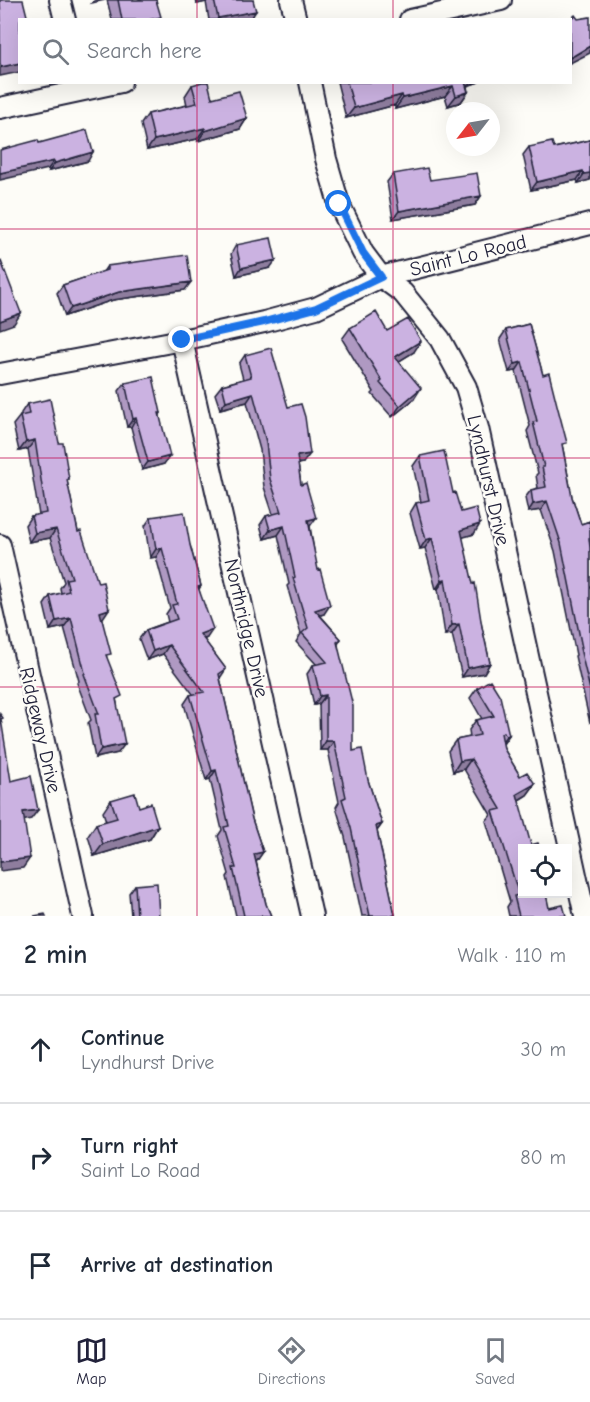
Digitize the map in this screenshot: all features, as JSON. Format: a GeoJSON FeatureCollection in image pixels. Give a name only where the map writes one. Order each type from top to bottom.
{"type":"FeatureCollection","features":[{"type":"Feature","properties":{"kind":"street"},"geometry":{"type":"LineString","coordinates":[[60,0],[64,18]]}},
{"type":"Feature","properties":{"kind":"street"},"geometry":{"type":"LineString","coordinates":[[291,0],[296,18]]}},
{"type":"Feature","properties":{"kind":"street"},"geometry":{"type":"LineString","coordinates":[[419,18],[501,0]]}},
{"type":"Feature","properties":{"kind":"street"},"geometry":{"type":"LineString","coordinates":[[0,108],[81,87],[105,84]]}},
{"type":"Feature","properties":{"kind":"street","name":"Lyndhurst Drive"},"geometry":{"type":"LineString","coordinates":[[310,84],[326,159],[339,204],[363,253],[381,277],[403,293],[440,339],[466,387],[478,428],[585,916]]}},
{"type":"Feature","properties":{"kind":"street","name":"Saint Lo Road"},"geometry":{"type":"LineString","coordinates":[[0,374],[182,340],[264,322],[316,308],[381,277],[590,224]]}},
{"type":"Feature","properties":{"kind":"street","name":"Northridge Drive"},"geometry":{"type":"LineString","coordinates":[[182,340],[312,916]]}},
{"type":"Feature","properties":{"kind":"street","name":"Ridgeway Drive"},"geometry":{"type":"LineString","coordinates":[[0,545],[83,916]]}},
{"type":"Feature","properties":{"kind":"building"},"geometry":{"type":"Polygon","coordinates":[[[0,0],[23,0],[28,18],[18,18],[18,63],[1,67],[0,22],[0,0]]]}},
{"type":"Feature","properties":{"kind":"building"},"geometry":{"type":"Polygon","coordinates":[[[118,0],[156,0],[161,17],[157,18],[122,18],[118,0]]]}},
{"type":"Feature","properties":{"kind":"building"},"geometry":{"type":"Polygon","coordinates":[[[214,0],[253,0],[256,11],[218,18],[214,0]]]}},
{"type":"Feature","properties":{"kind":"building"},"geometry":{"type":"Polygon","coordinates":[[[575,15],[578,19],[590,17],[590,46],[572,57],[572,18],[575,15]]]}},
{"type":"Feature","properties":{"kind":"building"},"geometry":{"type":"Polygon","coordinates":[[[208,84],[212,98],[239,91],[247,118],[205,131],[205,128],[154,140],[148,114],[197,103],[192,85],[208,84]]]}},
{"type":"Feature","properties":{"kind":"building"},"geometry":{"type":"Polygon","coordinates":[[[348,84],[466,84],[468,92],[456,96],[453,86],[403,98],[402,95],[354,108],[348,84]]]}},
{"type":"Feature","properties":{"kind":"building"},"geometry":{"type":"Polygon","coordinates":[[[87,130],[93,152],[55,163],[54,161],[0,173],[0,150],[38,140],[39,143],[87,130]]]}},
{"type":"Feature","properties":{"kind":"building"},"geometry":{"type":"Polygon","coordinates":[[[590,140],[590,173],[584,174],[583,171],[537,182],[529,147],[552,142],[554,148],[590,140]]]}},
{"type":"Feature","properties":{"kind":"building"},"geometry":{"type":"Polygon","coordinates":[[[427,168],[430,180],[477,173],[481,196],[399,211],[393,174],[427,168]]]}},
{"type":"Feature","properties":{"kind":"building"},"geometry":{"type":"Polygon","coordinates":[[[271,238],[276,260],[241,268],[236,245],[271,238]]]}},
{"type":"Feature","properties":{"kind":"building"},"geometry":{"type":"Polygon","coordinates":[[[187,255],[191,282],[119,292],[71,308],[63,285],[107,270],[107,266],[187,255]]]}},
{"type":"Feature","properties":{"kind":"building"},"geometry":{"type":"Polygon","coordinates":[[[0,261],[21,313],[0,321],[0,261]]]}},
{"type":"Feature","properties":{"kind":"building"},"geometry":{"type":"Polygon","coordinates":[[[376,312],[387,331],[408,319],[421,341],[395,357],[421,388],[400,406],[380,383],[382,381],[350,328],[376,312]]]}},
{"type":"Feature","properties":{"kind":"building"},"geometry":{"type":"Polygon","coordinates":[[[529,324],[543,375],[549,373],[567,443],[562,444],[572,497],[581,524],[590,521],[590,690],[561,543],[547,501],[533,504],[531,490],[546,487],[542,467],[544,467],[533,422],[537,421],[522,362],[515,364],[506,330],[529,324]]]}},
{"type":"Feature","properties":{"kind":"building"},"geometry":{"type":"Polygon","coordinates":[[[271,348],[288,407],[301,404],[305,417],[310,454],[297,456],[301,485],[306,483],[316,518],[308,520],[318,570],[320,569],[330,605],[315,610],[341,639],[337,642],[353,706],[353,751],[362,749],[368,780],[382,824],[376,826],[395,915],[391,916],[370,916],[351,828],[342,799],[346,797],[334,741],[326,741],[326,695],[320,696],[313,665],[327,662],[302,633],[308,628],[293,578],[295,577],[284,526],[270,530],[266,516],[281,512],[270,479],[266,442],[253,393],[226,401],[222,385],[251,377],[245,355],[271,348]]]}},
{"type":"Feature","properties":{"kind":"building"},"geometry":{"type":"Polygon","coordinates":[[[153,377],[170,456],[148,462],[136,418],[133,419],[125,383],[153,377]]]}},
{"type":"Feature","properties":{"kind":"building"},"geometry":{"type":"Polygon","coordinates":[[[50,399],[59,443],[63,443],[69,479],[67,480],[78,532],[81,531],[98,583],[103,582],[109,609],[100,612],[111,654],[106,655],[122,696],[116,699],[125,744],[101,749],[95,714],[99,714],[84,674],[71,618],[56,621],[50,596],[69,591],[66,579],[72,578],[56,529],[35,533],[31,516],[46,513],[35,440],[26,442],[20,416],[29,414],[27,404],[50,399]]]}},
{"type":"Feature","properties":{"kind":"building"},"geometry":{"type":"Polygon","coordinates":[[[444,451],[453,493],[455,492],[461,512],[476,508],[480,524],[461,530],[473,584],[475,583],[490,663],[468,668],[459,624],[452,625],[445,579],[442,580],[432,538],[426,540],[416,503],[429,500],[420,456],[444,451]]]}},
{"type":"Feature","properties":{"kind":"building"},"geometry":{"type":"Polygon","coordinates":[[[184,512],[201,586],[198,587],[213,629],[200,634],[226,669],[219,674],[252,819],[263,852],[254,854],[271,916],[244,916],[233,868],[236,868],[224,827],[229,826],[216,770],[212,771],[190,695],[204,692],[169,645],[153,651],[146,630],[177,619],[172,605],[177,604],[162,548],[156,549],[151,517],[184,512]]]}},
{"type":"Feature","properties":{"kind":"building"},"geometry":{"type":"Polygon","coordinates":[[[490,680],[500,696],[509,735],[501,733],[504,749],[520,776],[527,772],[535,784],[517,794],[531,844],[518,844],[518,892],[493,811],[501,809],[471,759],[460,761],[456,740],[480,735],[476,720],[494,716],[477,688],[490,680]]]}},
{"type":"Feature","properties":{"kind":"building"},"geometry":{"type":"Polygon","coordinates":[[[0,714],[3,718],[1,719],[11,781],[31,776],[38,810],[23,812],[30,858],[0,862],[0,714]]]}},
{"type":"Feature","properties":{"kind":"building"},"geometry":{"type":"Polygon","coordinates":[[[135,793],[139,807],[151,803],[158,826],[103,844],[96,824],[117,818],[111,800],[135,793]]]}},
{"type":"Feature","properties":{"kind":"building"},"geometry":{"type":"Polygon","coordinates":[[[157,883],[159,916],[137,916],[135,885],[157,883]]]}},
{"type":"Feature","properties":{"kind":"building"},"geometry":{"type":"Polygon","coordinates":[[[514,896],[547,898],[549,908],[563,905],[566,916],[519,916],[514,896]]]}},
{"type":"Feature","properties":{"kind":"route"},"geometry":{"type":"LineString","coordinates":[[182,340],[316,308],[381,277],[363,253],[339,204]]}}]}
